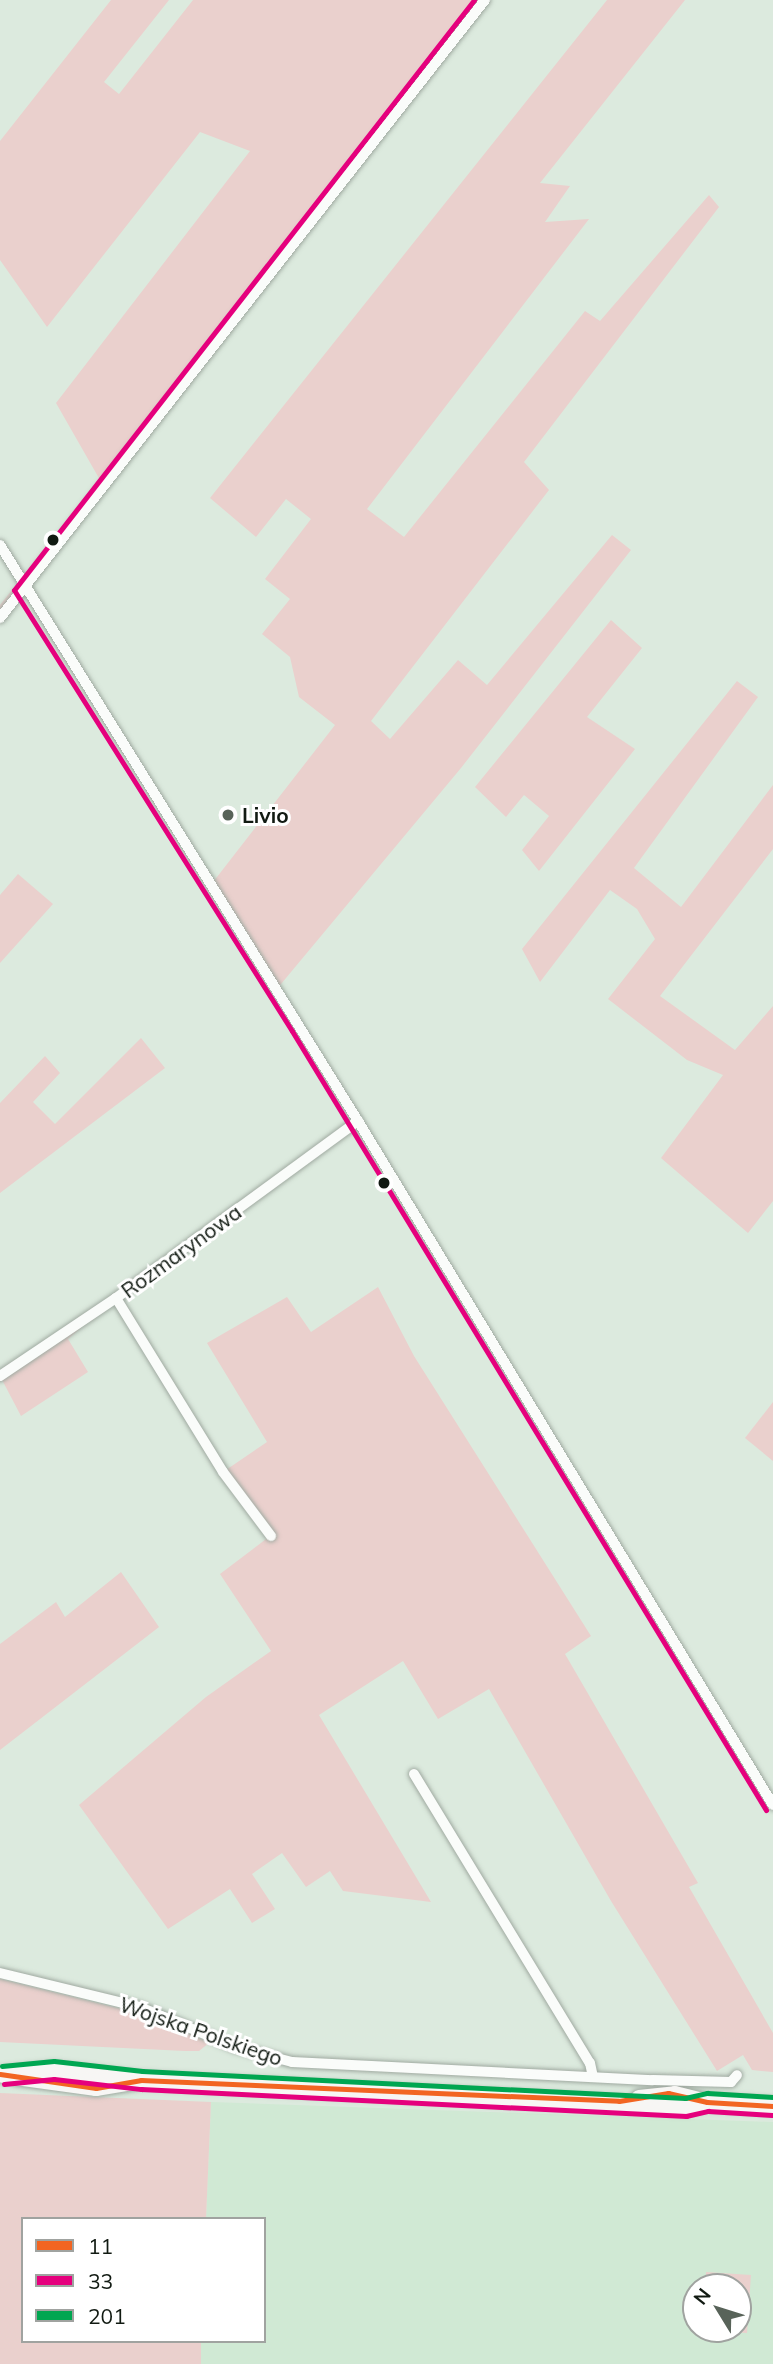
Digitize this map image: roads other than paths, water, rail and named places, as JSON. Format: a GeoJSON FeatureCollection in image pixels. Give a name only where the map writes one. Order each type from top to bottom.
{"type":"FeatureCollection","features":[{"type":"Feature","properties":{"kind":"main road","name":"Wojska Polskiego"},"geometry":{"type":"LineString","coordinates":[[2,2075],[54,2070],[141,2080],[619,2101],[685,2107],[707,2102],[773,2106]]}},
{"type":"Feature","properties":{"kind":"street"},"geometry":{"type":"LineString","coordinates":[[0,618],[485,0]]}},
{"type":"Feature","properties":{"kind":"street"},"geometry":{"type":"LineString","coordinates":[[0,545],[23,587],[358,1121],[773,1805]]}},
{"type":"Feature","properties":{"kind":"street","name":"Rozmarynowa"},"geometry":{"type":"LineString","coordinates":[[0,1376],[116,1298],[358,1121]]}},
{"type":"Feature","properties":{"kind":"street"},"geometry":{"type":"LineString","coordinates":[[116,1298],[223,1472],[271,1536]]}},
{"type":"Feature","properties":{"kind":"street"},"geometry":{"type":"LineString","coordinates":[[414,1774],[590,2063],[593,2077]]}},
{"type":"Feature","properties":{"kind":"street","name":"Wojska Polskiego"},"geometry":{"type":"LineString","coordinates":[[0,1973],[140,2007],[235,2047],[292,2063],[731,2082],[737,2075]]}},
{"type":"Feature","properties":{"kind":"place","name":"Livio"},"geometry":{"type":"Point","coordinates":[228,815]}}]}
